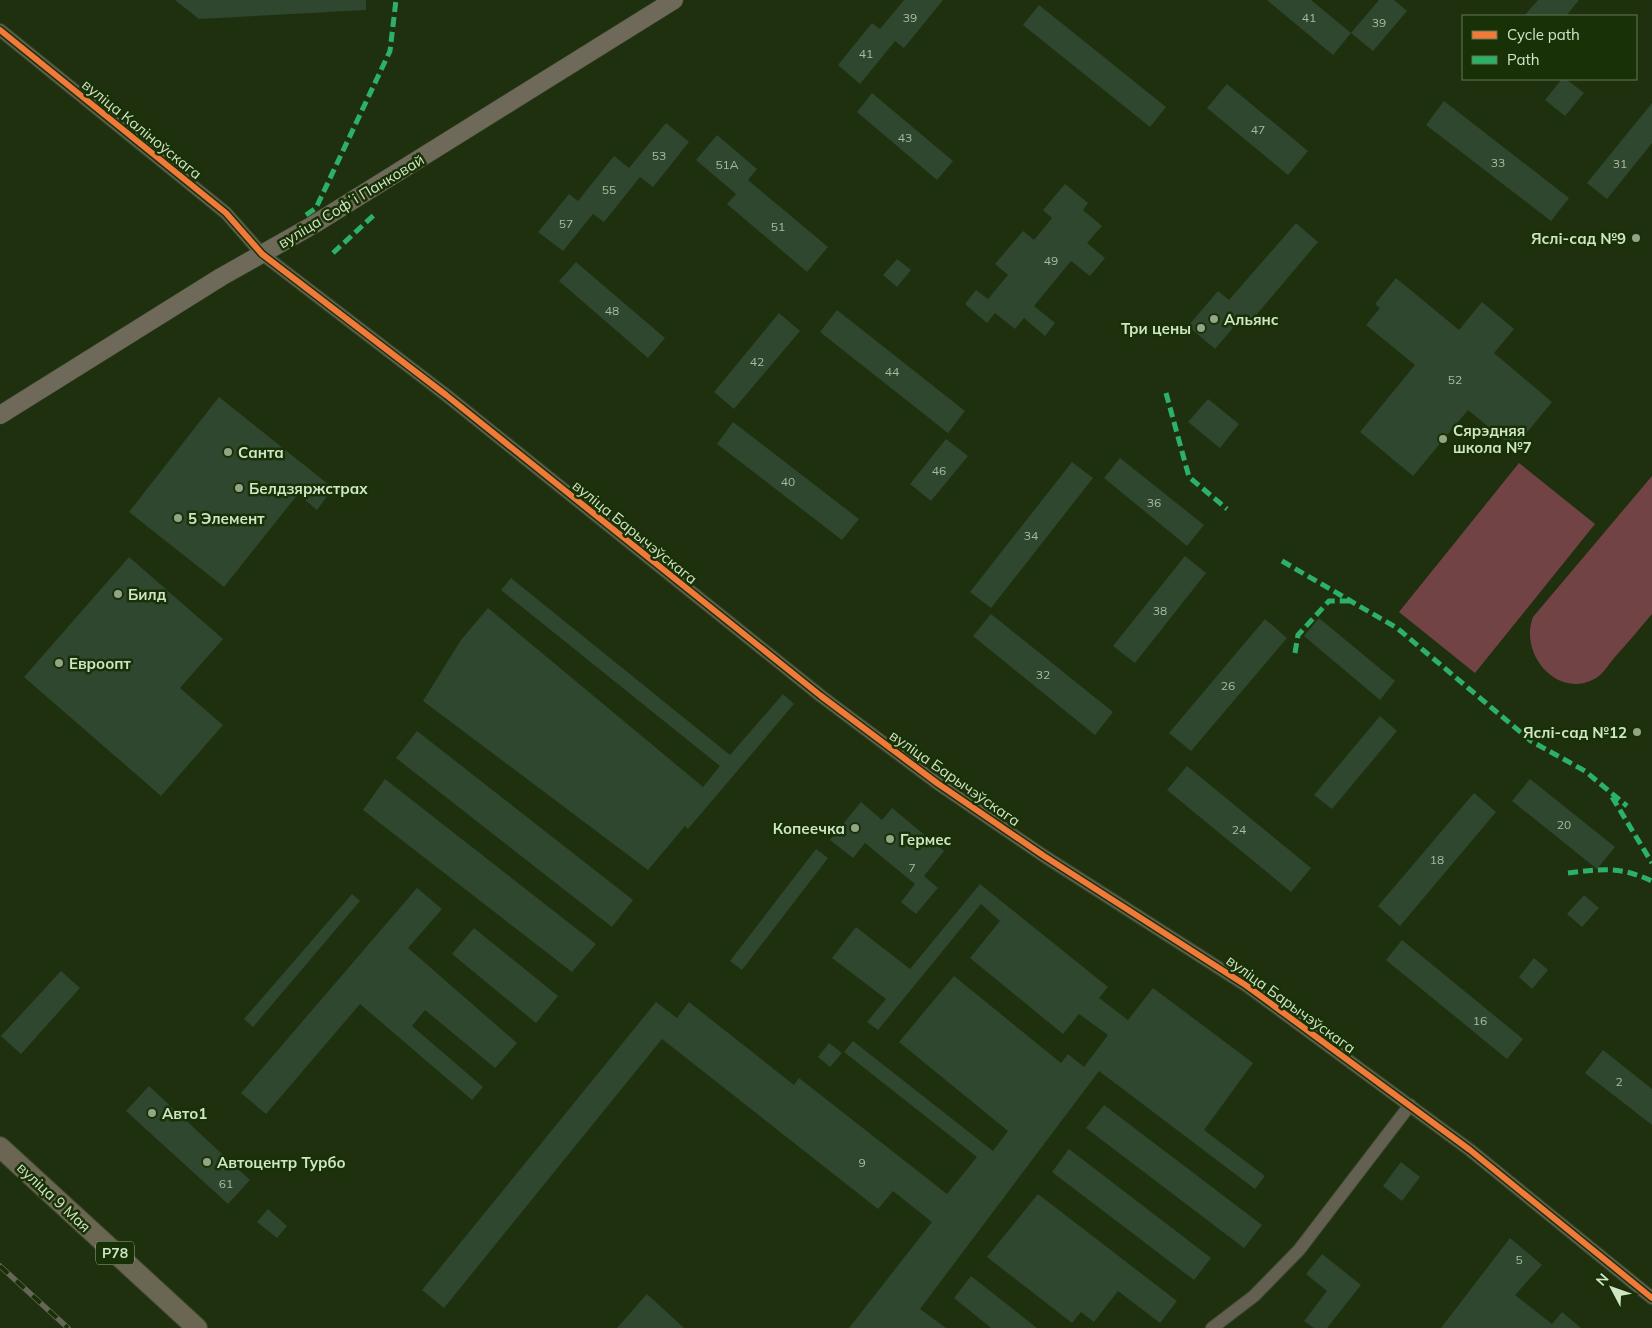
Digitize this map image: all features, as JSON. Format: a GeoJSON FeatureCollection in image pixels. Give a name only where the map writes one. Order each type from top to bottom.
{"type":"FeatureCollection","features":[{"type":"Feature","properties":{"kind":"main road","name":"вуліца Софʼі Панковай"},"geometry":{"type":"LineString","coordinates":[[0,415],[212,282],[262,254],[527,93],[674,0]]}},
{"type":"Feature","properties":{"kind":"main road","name":"вуліца 9 Мая"},"geometry":{"type":"LineString","coordinates":[[0,1147],[197,1328]]}},
{"type":"Feature","properties":{"kind":"street","name":"вуліца Каліноўскага"},"geometry":{"type":"LineString","coordinates":[[0,30],[226,213],[262,254]]}},
{"type":"Feature","properties":{"kind":"street","name":"вуліца Барычэўскага"},"geometry":{"type":"LineString","coordinates":[[262,254],[446,395],[821,696],[937,782],[1044,856],[1247,986],[1470,1150],[1652,1298]]}},
{"type":"Feature","properties":{"kind":"street"},"geometry":{"type":"LineString","coordinates":[[1212,1328],[1254,1296],[1299,1250],[1410,1106]]}},
{"type":"Feature","properties":{"kind":"shaded area"},"geometry":{"type":"Polygon","coordinates":[[[1519,463],[1595,524],[1475,673],[1399,612],[1519,463]]]}},
{"type":"Feature","properties":{"kind":"shaded area"},"geometry":{"type":"Polygon","coordinates":[[[1652,476],[1652,614],[1599,676],[1585,683],[1571,684],[1557,679],[1546,671],[1537,660],[1530,632],[1533,617],[1652,476]]]}},
{"type":"Feature","properties":{"kind":"building"},"geometry":{"type":"Polygon","coordinates":[[[175,0],[366,0],[366,10],[199,19],[175,0]]]}},
{"type":"Feature","properties":{"kind":"building"},"geometry":{"type":"Polygon","coordinates":[[[904,0],[943,0],[904,48],[895,41],[860,84],[838,65],[872,23],[880,29],[904,0]]]}},
{"type":"Feature","properties":{"kind":"building"},"geometry":{"type":"Polygon","coordinates":[[[1267,0],[1311,0],[1351,33],[1333,55],[1267,0]]]}},
{"type":"Feature","properties":{"kind":"building"},"geometry":{"type":"Polygon","coordinates":[[[1379,0],[1394,0],[1407,11],[1373,51],[1351,33],[1379,0]]]}},
{"type":"Feature","properties":{"kind":"building"},"geometry":{"type":"Polygon","coordinates":[[[1538,0],[1579,0],[1567,15],[1525,15],[1538,0]]]}},
{"type":"Feature","properties":{"kind":"building"},"geometry":{"type":"Polygon","coordinates":[[[1039,5],[1166,107],[1150,127],[1023,25],[1039,5]]]}},
{"type":"Feature","properties":{"kind":"building"},"geometry":{"type":"Polygon","coordinates":[[[1561,80],[1567,80],[1584,93],[1565,116],[1545,100],[1561,80]]]}},
{"type":"Feature","properties":{"kind":"building"},"geometry":{"type":"Polygon","coordinates":[[[1227,84],[1308,151],[1288,175],[1207,108],[1227,84]]]}},
{"type":"Feature","properties":{"kind":"building"},"geometry":{"type":"Polygon","coordinates":[[[872,93],[953,161],[937,180],[857,112],[872,93]]]}},
{"type":"Feature","properties":{"kind":"building"},"geometry":{"type":"Polygon","coordinates":[[[1444,101],[1569,198],[1551,221],[1426,125],[1444,101]]]}},
{"type":"Feature","properties":{"kind":"building"},"geometry":{"type":"Polygon","coordinates":[[[1652,103],[1652,143],[1607,199],[1587,183],[1652,103]]]}},
{"type":"Feature","properties":{"kind":"building"},"geometry":{"type":"Polygon","coordinates":[[[666,123],[689,142],[653,187],[640,177],[604,222],[593,214],[563,251],[538,232],[569,194],[578,201],[614,156],[629,168],[666,123]]]}},
{"type":"Feature","properties":{"kind":"building"},"geometry":{"type":"Polygon","coordinates":[[[717,135],[757,169],[748,180],[828,247],[807,272],[727,204],[736,194],[696,160],[717,135]]]}},
{"type":"Feature","properties":{"kind":"building"},"geometry":{"type":"Polygon","coordinates":[[[1065,184],[1088,203],[1083,210],[1102,226],[1087,243],[1105,258],[1090,276],[1071,261],[1034,306],[1055,323],[1045,336],[1024,318],[1015,329],[995,313],[987,323],[965,304],[976,290],[988,299],[1008,275],[995,264],[1023,231],[1034,240],[1052,218],[1043,210],[1065,184]]]}},
{"type":"Feature","properties":{"kind":"building"},"geometry":{"type":"Polygon","coordinates":[[[1296,223],[1318,242],[1252,320],[1245,314],[1215,349],[1188,326],[1218,291],[1229,300],[1296,223]]]}},
{"type":"Feature","properties":{"kind":"building"},"geometry":{"type":"Polygon","coordinates":[[[897,259],[911,270],[897,287],[883,275],[897,259]]]}},
{"type":"Feature","properties":{"kind":"building"},"geometry":{"type":"Polygon","coordinates":[[[576,262],[665,338],[648,358],[559,281],[576,262]]]}},
{"type":"Feature","properties":{"kind":"building"},"geometry":{"type":"Polygon","coordinates":[[[1396,278],[1459,330],[1482,302],[1514,329],[1494,353],[1552,402],[1514,448],[1468,410],[1413,476],[1360,432],[1415,365],[1366,325],[1380,308],[1375,304],[1396,278]]]}},
{"type":"Feature","properties":{"kind":"building"},"geometry":{"type":"Polygon","coordinates":[[[837,310],[965,411],[948,433],[820,332],[837,310]]]}},
{"type":"Feature","properties":{"kind":"building"},"geometry":{"type":"Polygon","coordinates":[[[779,313],[800,331],[734,409],[714,392],[779,313]]]}},
{"type":"Feature","properties":{"kind":"building"},"geometry":{"type":"Polygon","coordinates":[[[219,397],[333,488],[317,510],[298,494],[224,587],[129,512],[219,397]]]}},
{"type":"Feature","properties":{"kind":"building"},"geometry":{"type":"Polygon","coordinates":[[[1208,399],[1239,424],[1220,448],[1188,422],[1208,399]]]}},
{"type":"Feature","properties":{"kind":"building"},"geometry":{"type":"Polygon","coordinates":[[[733,422],[859,519],[842,540],[717,444],[733,422]]]}},
{"type":"Feature","properties":{"kind":"building"},"geometry":{"type":"Polygon","coordinates":[[[946,439],[968,456],[931,501],[910,484],[946,439]]]}},
{"type":"Feature","properties":{"kind":"building"},"geometry":{"type":"Polygon","coordinates":[[[1120,458],[1204,525],[1187,546],[1104,478],[1120,458]]]}},
{"type":"Feature","properties":{"kind":"building"},"geometry":{"type":"Polygon","coordinates":[[[1072,462],[1093,478],[991,608],[970,592],[1072,462]]]}},
{"type":"Feature","properties":{"kind":"building"},"geometry":{"type":"Polygon","coordinates":[[[1185,556],[1206,573],[1135,663],[1113,646],[1185,556]]]}},
{"type":"Feature","properties":{"kind":"building"},"geometry":{"type":"Polygon","coordinates":[[[129,557],[223,639],[180,688],[223,725],[161,796],[24,677],[129,557]]]}},
{"type":"Feature","properties":{"kind":"building"},"geometry":{"type":"Polygon","coordinates":[[[511,578],[730,755],[783,694],[794,704],[688,829],[685,826],[648,870],[423,701],[461,640],[488,608],[703,787],[720,766],[501,590],[511,578]]]}},
{"type":"Feature","properties":{"kind":"building"},"geometry":{"type":"Polygon","coordinates":[[[991,614],[1113,712],[1095,735],[973,636],[991,614]]]}},
{"type":"Feature","properties":{"kind":"building"},"geometry":{"type":"Polygon","coordinates":[[[1319,618],[1395,681],[1380,700],[1304,636],[1319,618]]]}},
{"type":"Feature","properties":{"kind":"building"},"geometry":{"type":"Polygon","coordinates":[[[1265,619],[1287,638],[1191,751],[1169,733],[1265,619]]]}},
{"type":"Feature","properties":{"kind":"building"},"geometry":{"type":"Polygon","coordinates":[[[1380,716],[1397,731],[1332,809],[1314,795],[1380,716]]]}},
{"type":"Feature","properties":{"kind":"building"},"geometry":{"type":"Polygon","coordinates":[[[417,731],[633,900],[612,927],[396,758],[417,731]]]}},
{"type":"Feature","properties":{"kind":"building"},"geometry":{"type":"Polygon","coordinates":[[[1187,766],[1311,868],[1291,892],[1167,790],[1187,766]]]}},
{"type":"Feature","properties":{"kind":"building"},"geometry":{"type":"Polygon","coordinates":[[[385,779],[596,944],[572,972],[363,810],[385,779]]]}},
{"type":"Feature","properties":{"kind":"building"},"geometry":{"type":"Polygon","coordinates":[[[1530,779],[1615,847],[1597,869],[1512,801],[1530,779]]]}},
{"type":"Feature","properties":{"kind":"building"},"geometry":{"type":"Polygon","coordinates":[[[1474,793],[1496,812],[1400,926],[1378,906],[1474,793]]]}},
{"type":"Feature","properties":{"kind":"building"},"geometry":{"type":"Polygon","coordinates":[[[861,802],[882,820],[892,808],[944,851],[924,876],[938,888],[916,914],[901,902],[915,884],[865,843],[853,858],[830,840],[861,802]]]}},
{"type":"Feature","properties":{"kind":"building"},"geometry":{"type":"Polygon","coordinates":[[[816,849],[828,858],[742,970],[730,961],[816,849]]]}},
{"type":"Feature","properties":{"kind":"building"},"geometry":{"type":"Polygon","coordinates":[[[980,884],[1108,987],[1099,998],[1128,1020],[1153,988],[1253,1063],[1204,1130],[1265,1176],[1255,1189],[1099,1071],[920,1309],[946,1328],[849,1328],[932,1222],[893,1191],[878,1209],[662,1039],[444,1308],[422,1290],[656,1002],[677,1018],[689,1002],[794,1085],[799,1078],[947,1194],[977,1157],[844,1052],[853,1041],[993,1151],[1008,1131],[899,1042],[954,976],[1061,1063],[1068,1054],[1084,1067],[1108,1035],[1079,1014],[1063,1034],[970,958],[1000,921],[981,904],[878,1030],[867,1022],[886,999],[832,958],[856,927],[910,969],[980,884]]]}},
{"type":"Feature","properties":{"kind":"building"},"geometry":{"type":"Polygon","coordinates":[[[417,888],[442,909],[408,948],[517,1043],[495,1068],[425,1010],[412,1026],[483,1087],[472,1100],[360,1004],[266,1114],[241,1093],[417,888]]]}},
{"type":"Feature","properties":{"kind":"building"},"geometry":{"type":"Polygon","coordinates":[[[352,894],[360,901],[253,1027],[244,1019],[352,894]]]}},
{"type":"Feature","properties":{"kind":"building"},"geometry":{"type":"Polygon","coordinates":[[[1584,895],[1599,908],[1582,927],[1567,914],[1584,895]]]}},
{"type":"Feature","properties":{"kind":"building"},"geometry":{"type":"Polygon","coordinates":[[[474,928],[558,996],[536,1023],[452,954],[474,928]]]}},
{"type":"Feature","properties":{"kind":"building"},"geometry":{"type":"Polygon","coordinates":[[[1402,940],[1523,1039],[1507,1059],[1386,960],[1402,940]]]}},
{"type":"Feature","properties":{"kind":"building"},"geometry":{"type":"Polygon","coordinates":[[[1534,958],[1548,970],[1532,989],[1519,977],[1534,958]]]}},
{"type":"Feature","properties":{"kind":"building"},"geometry":{"type":"Polygon","coordinates":[[[61,971],[80,988],[21,1054],[1,1036],[61,971]]]}},
{"type":"Feature","properties":{"kind":"building"},"geometry":{"type":"Polygon","coordinates":[[[829,1043],[842,1053],[830,1067],[818,1057],[829,1043]]]}},
{"type":"Feature","properties":{"kind":"building"},"geometry":{"type":"Polygon","coordinates":[[[1603,1050],[1652,1089],[1652,1125],[1585,1073],[1603,1050]]]}},
{"type":"Feature","properties":{"kind":"building"},"geometry":{"type":"Polygon","coordinates":[[[149,1086],[250,1180],[228,1204],[126,1111],[149,1086]]]}},
{"type":"Feature","properties":{"kind":"building"},"geometry":{"type":"Polygon","coordinates":[[[1104,1105],[1262,1225],[1244,1248],[1086,1128],[1104,1105]]]}},
{"type":"Feature","properties":{"kind":"building"},"geometry":{"type":"Polygon","coordinates":[[[1069,1149],[1211,1258],[1194,1280],[1052,1172],[1069,1149]]]}},
{"type":"Feature","properties":{"kind":"building"},"geometry":{"type":"Polygon","coordinates":[[[1401,1162],[1420,1177],[1402,1201],[1383,1186],[1401,1162]]]}},
{"type":"Feature","properties":{"kind":"building"},"geometry":{"type":"Polygon","coordinates":[[[1038,1194],[1177,1301],[1160,1323],[1118,1291],[1094,1322],[1081,1312],[1072,1323],[987,1257],[1038,1194]]]}},
{"type":"Feature","properties":{"kind":"building"},"geometry":{"type":"Polygon","coordinates":[[[268,1209],[287,1226],[277,1238],[257,1222],[268,1209]]]}},
{"type":"Feature","properties":{"kind":"building"},"geometry":{"type":"Polygon","coordinates":[[[1510,1238],[1542,1265],[1515,1295],[1552,1324],[1562,1312],[1581,1328],[1441,1328],[1510,1238]]]}},
{"type":"Feature","properties":{"kind":"building"},"geometry":{"type":"Polygon","coordinates":[[[1322,1254],[1361,1285],[1327,1328],[1314,1328],[1304,1321],[1327,1291],[1306,1274],[1322,1254]]]}},
{"type":"Feature","properties":{"kind":"building"},"geometry":{"type":"Polygon","coordinates":[[[971,1276],[1037,1328],[991,1328],[954,1298],[971,1276]]]}},
{"type":"Feature","properties":{"kind":"building"},"geometry":{"type":"Polygon","coordinates":[[[647,1294],[684,1328],[617,1328],[647,1294]]]}},
{"type":"Feature","properties":{"kind":"railway"},"geometry":{"type":"LineString","coordinates":[[0,1266],[68,1328]]}},
{"type":"Feature","properties":{"kind":"marked path"},"geometry":{"type":"LineString","coordinates":[[306,215],[316,208],[390,51],[396,0]]}},
{"type":"Feature","properties":{"kind":"marked path"},"geometry":{"type":"LineString","coordinates":[[333,253],[375,214]]}},
{"type":"Feature","properties":{"kind":"marked path"},"geometry":{"type":"LineString","coordinates":[[1166,393],[1189,477],[1227,509]]}},
{"type":"Feature","properties":{"kind":"marked path"},"geometry":{"type":"LineString","coordinates":[[1282,561],[1397,628],[1531,741],[1585,771],[1627,806]]}},
{"type":"Feature","properties":{"kind":"marked path"},"geometry":{"type":"LineString","coordinates":[[1295,653],[1298,635],[1329,601],[1350,601]]}},
{"type":"Feature","properties":{"kind":"marked path"},"geometry":{"type":"LineString","coordinates":[[1612,797],[1652,863]]}},
{"type":"Feature","properties":{"kind":"marked path"},"geometry":{"type":"LineString","coordinates":[[1568,873],[1611,870],[1630,873],[1652,881]]}},
{"type":"Feature","properties":{"kind":"cycle path"},"geometry":{"type":"LineString","coordinates":[[0,30],[226,213],[262,254],[446,395],[821,696],[937,783],[1044,856],[1247,986],[1470,1150],[1652,1298]]}},
{"type":"Feature","properties":{"kind":"place","name":"Яслі-сад №9"},"geometry":{"type":"Point","coordinates":[1636,238]}},
{"type":"Feature","properties":{"kind":"place","name":"Альянс"},"geometry":{"type":"Point","coordinates":[1214,319]}},
{"type":"Feature","properties":{"kind":"place","name":"Три цены"},"geometry":{"type":"Point","coordinates":[1201,328]}},
{"type":"Feature","properties":{"kind":"place","name":"Сярэдняя школа №7"},"geometry":{"type":"Point","coordinates":[1443,439]}},
{"type":"Feature","properties":{"kind":"place","name":"Санта"},"geometry":{"type":"Point","coordinates":[228,452]}},
{"type":"Feature","properties":{"kind":"place","name":"Белдзяржстрах"},"geometry":{"type":"Point","coordinates":[239,488]}},
{"type":"Feature","properties":{"kind":"place","name":"5 Элемент"},"geometry":{"type":"Point","coordinates":[178,518]}},
{"type":"Feature","properties":{"kind":"place","name":"Билд"},"geometry":{"type":"Point","coordinates":[118,594]}},
{"type":"Feature","properties":{"kind":"place","name":"Евроопт"},"geometry":{"type":"Point","coordinates":[59,663]}},
{"type":"Feature","properties":{"kind":"place","name":"Яслі-сад №12"},"geometry":{"type":"Point","coordinates":[1637,732]}},
{"type":"Feature","properties":{"kind":"place","name":"Копеечка"},"geometry":{"type":"Point","coordinates":[855,828]}},
{"type":"Feature","properties":{"kind":"place","name":"Гермес"},"geometry":{"type":"Point","coordinates":[890,839]}},
{"type":"Feature","properties":{"kind":"place","name":"Авто1"},"geometry":{"type":"Point","coordinates":[152,1113]}},
{"type":"Feature","properties":{"kind":"place","name":"Автоцентр Турбо"},"geometry":{"type":"Point","coordinates":[207,1162]}}]}
